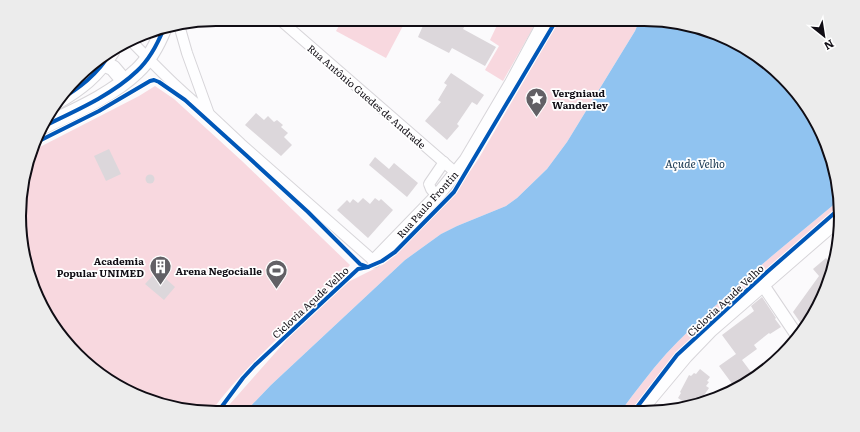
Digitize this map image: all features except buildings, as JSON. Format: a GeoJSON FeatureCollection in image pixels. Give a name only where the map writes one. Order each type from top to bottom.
{"type":"FeatureCollection","features":[{"type":"Feature","properties":{"kind":"main road","name":"Rua Paulo Frontin"},"geometry":{"type":"LineString","coordinates":[[374,261],[437,196],[466,160],[505,95],[542,26]]}},
{"type":"Feature","properties":{"kind":"main road"},"geometry":{"type":"LineString","coordinates":[[50,123],[97,99],[137,71],[147,58],[161,34]]}},
{"type":"Feature","properties":{"kind":"main road"},"geometry":{"type":"LineString","coordinates":[[109,59],[113,68],[124,81]]}},
{"type":"Feature","properties":{"kind":"main road"},"geometry":{"type":"LineString","coordinates":[[71,93],[89,80],[105,62]]}},
{"type":"Feature","properties":{"kind":"main road"},"geometry":{"type":"LineString","coordinates":[[644,406],[686,356],[711,330],[834,223]]}},
{"type":"Feature","properties":{"kind":"street","name":"Rua Antônio Guedes de Andrade"},"geometry":{"type":"LineString","coordinates":[[287,26],[455,172]]}},
{"type":"Feature","properties":{"kind":"street"},"geometry":{"type":"LineString","coordinates":[[180,30],[209,114]]}},
{"type":"Feature","properties":{"kind":"street"},"geometry":{"type":"LineString","coordinates":[[134,45],[196,104],[374,261]]}},
{"type":"Feature","properties":{"kind":"street"},"geometry":{"type":"LineString","coordinates":[[437,196],[429,184],[444,162]]}},
{"type":"Feature","properties":{"kind":"street"},"geometry":{"type":"LineString","coordinates":[[763,285],[795,332]]}},
{"type":"Feature","properties":{"kind":"shaded area"},"geometry":{"type":"Polygon","coordinates":[[[339,26],[403,26],[386,58],[336,31],[339,26]]]}},
{"type":"Feature","properties":{"kind":"shaded area"},"geometry":{"type":"Polygon","coordinates":[[[497,26],[534,26],[503,81],[485,70],[499,46],[490,40],[497,26]]]}},
{"type":"Feature","properties":{"kind":"shaded area"},"geometry":{"type":"Polygon","coordinates":[[[556,26],[637,26],[567,142],[547,169],[517,198],[506,206],[441,234],[405,260],[271,385],[251,406],[228,406],[298,327],[344,284],[389,260],[455,193],[479,158],[556,26]]]}},
{"type":"Feature","properties":{"kind":"shaded area"},"geometry":{"type":"Polygon","coordinates":[[[155,86],[174,99],[242,161],[350,265],[315,302],[260,355],[216,406],[204,406],[167,400],[143,392],[121,381],[100,367],[73,341],[58,322],[40,289],[32,265],[26,228],[26,204],[32,167],[38,148],[139,96],[155,86]]]}},
{"type":"Feature","properties":{"kind":"shaded area"},"geometry":{"type":"Polygon","coordinates":[[[834,204],[834,217],[751,290],[644,406],[625,406],[666,354],[686,333],[749,275],[834,204]]]}},
{"type":"Feature","properties":{"kind":"water","name":"Açude Velho"},"geometry":{"type":"Polygon","coordinates":[[[637,26],[656,26],[693,32],[717,40],[739,51],[760,65],[795,100],[809,121],[820,143],[828,167],[834,204],[749,275],[686,333],[660,361],[625,406],[251,406],[271,385],[405,260],[441,234],[506,206],[517,198],[547,169],[567,142],[637,26]]]}},
{"type":"Feature","properties":{"kind":"cycle path","name":"Ciclovia Açude Velho"},"geometry":{"type":"LineString","coordinates":[[222,406],[243,378],[255,365],[358,269],[368,267],[382,261],[395,252],[454,192],[553,26]]}},
{"type":"Feature","properties":{"kind":"cycle path"},"geometry":{"type":"LineString","coordinates":[[50,123],[93,102],[127,80],[149,57],[161,34]]}},
{"type":"Feature","properties":{"kind":"cycle path"},"geometry":{"type":"LineString","coordinates":[[71,93],[94,74],[104,62]]}},
{"type":"Feature","properties":{"kind":"cycle path"},"geometry":{"type":"LineString","coordinates":[[42,140],[99,111],[154,80],[185,100],[308,212],[360,264],[368,267]]}},
{"type":"Feature","properties":{"kind":"cycle path","name":"Ciclovia Açude Velho"},"geometry":{"type":"LineString","coordinates":[[638,406],[677,355],[767,272],[834,213]]}},
{"type":"Feature","properties":{"kind":"place","name":"Vergniaud Wanderley"},"geometry":{"type":"Point","coordinates":[536,118]}},
{"type":"Feature","properties":{"kind":"place","name":"Academia Popular UNIMED"},"geometry":{"type":"Point","coordinates":[160,286]}},
{"type":"Feature","properties":{"kind":"place","name":"Arena Negocialle"},"geometry":{"type":"Point","coordinates":[277,290]}}]}
